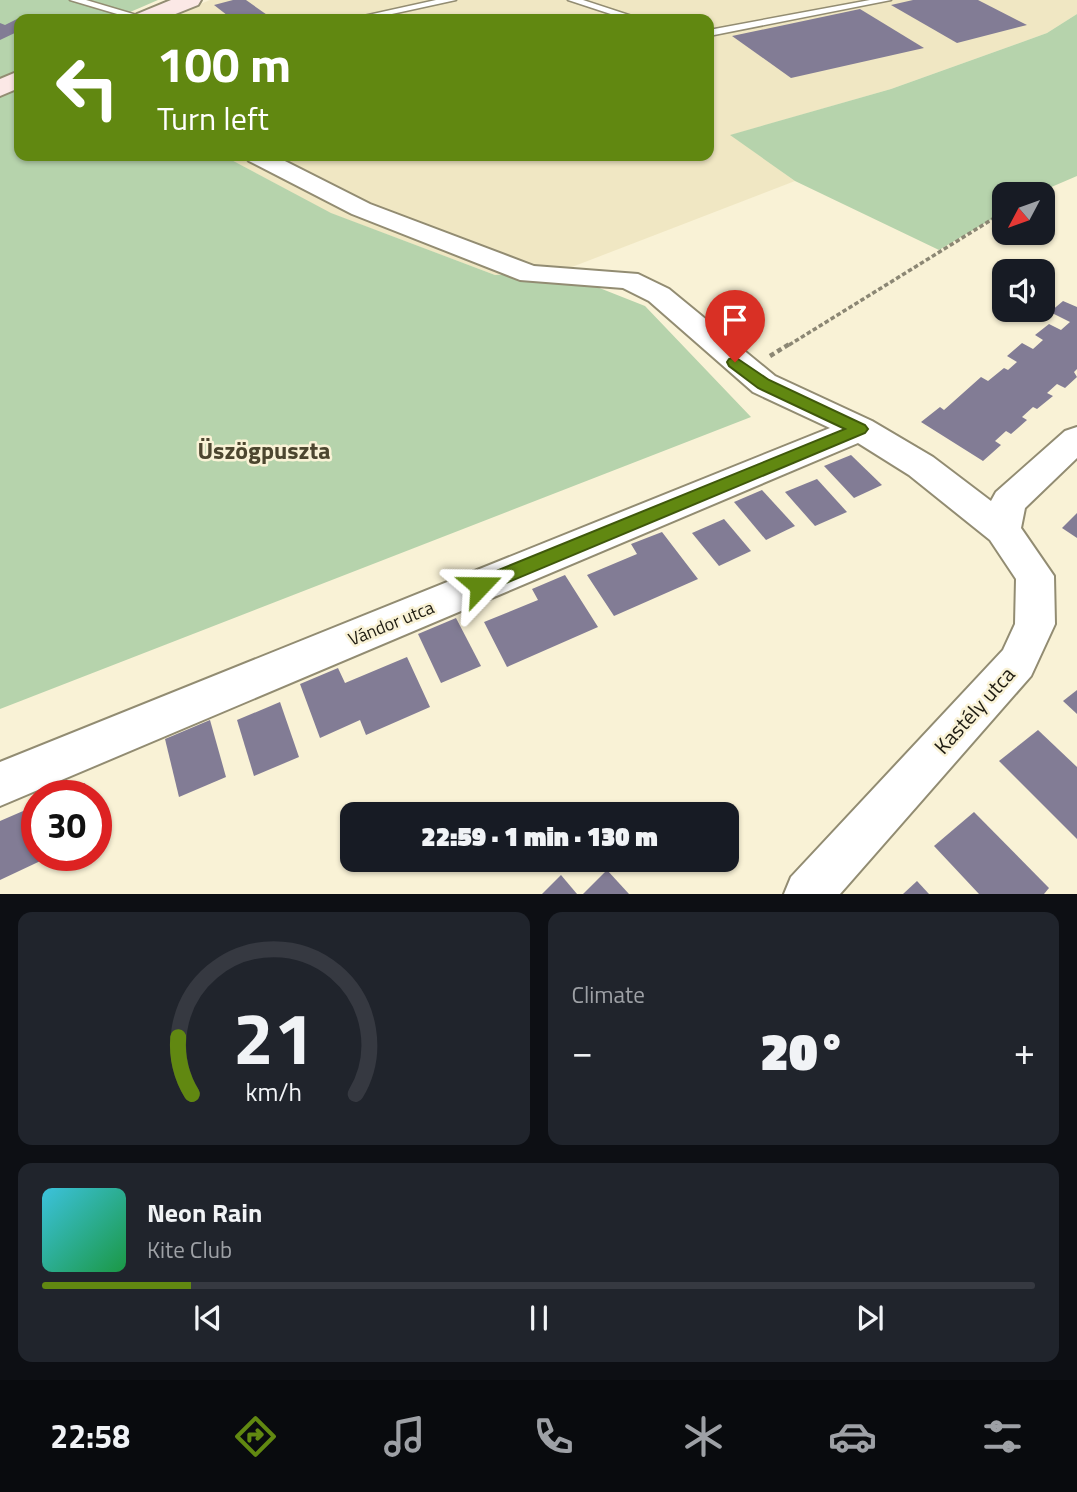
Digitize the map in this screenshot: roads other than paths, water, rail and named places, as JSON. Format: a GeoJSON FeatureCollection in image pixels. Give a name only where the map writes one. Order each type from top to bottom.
{"type":"FeatureCollection","features":[{"type":"Feature","properties":{"kind":"main road"},"geometry":{"type":"LineString","coordinates":[[157,14],[190,0]]}},
{"type":"Feature","properties":{"kind":"street","name":"Kastély utca"},"geometry":{"type":"LineString","coordinates":[[267,161],[361,209],[530,274],[628,280],[659,295],[764,384],[860,429],[921,466],[1003,530],[1035,576],[1035,624],[1017,663],[808,894]]}},
{"type":"Feature","properties":{"kind":"street","name":"Vándor utca"},"geometry":{"type":"LineString","coordinates":[[0,784],[860,429]]}},
{"type":"Feature","properties":{"kind":"street"},"geometry":{"type":"LineString","coordinates":[[1003,530],[1008,502],[1077,439]]}},
{"type":"Feature","properties":{"kind":"lane"},"geometry":{"type":"LineString","coordinates":[[75,0],[127,14]]}},
{"type":"Feature","properties":{"kind":"lane"},"geometry":{"type":"LineString","coordinates":[[380,14],[450,0]]}},
{"type":"Feature","properties":{"kind":"lane"},"geometry":{"type":"LineString","coordinates":[[573,0],[619,14]]}},
{"type":"Feature","properties":{"kind":"lane"},"geometry":{"type":"LineString","coordinates":[[714,32],[886,0]]}},
{"type":"Feature","properties":{"kind":"district","name":"Üszögpuszta"},"geometry":{"type":"Point","coordinates":[264,450]}}]}
